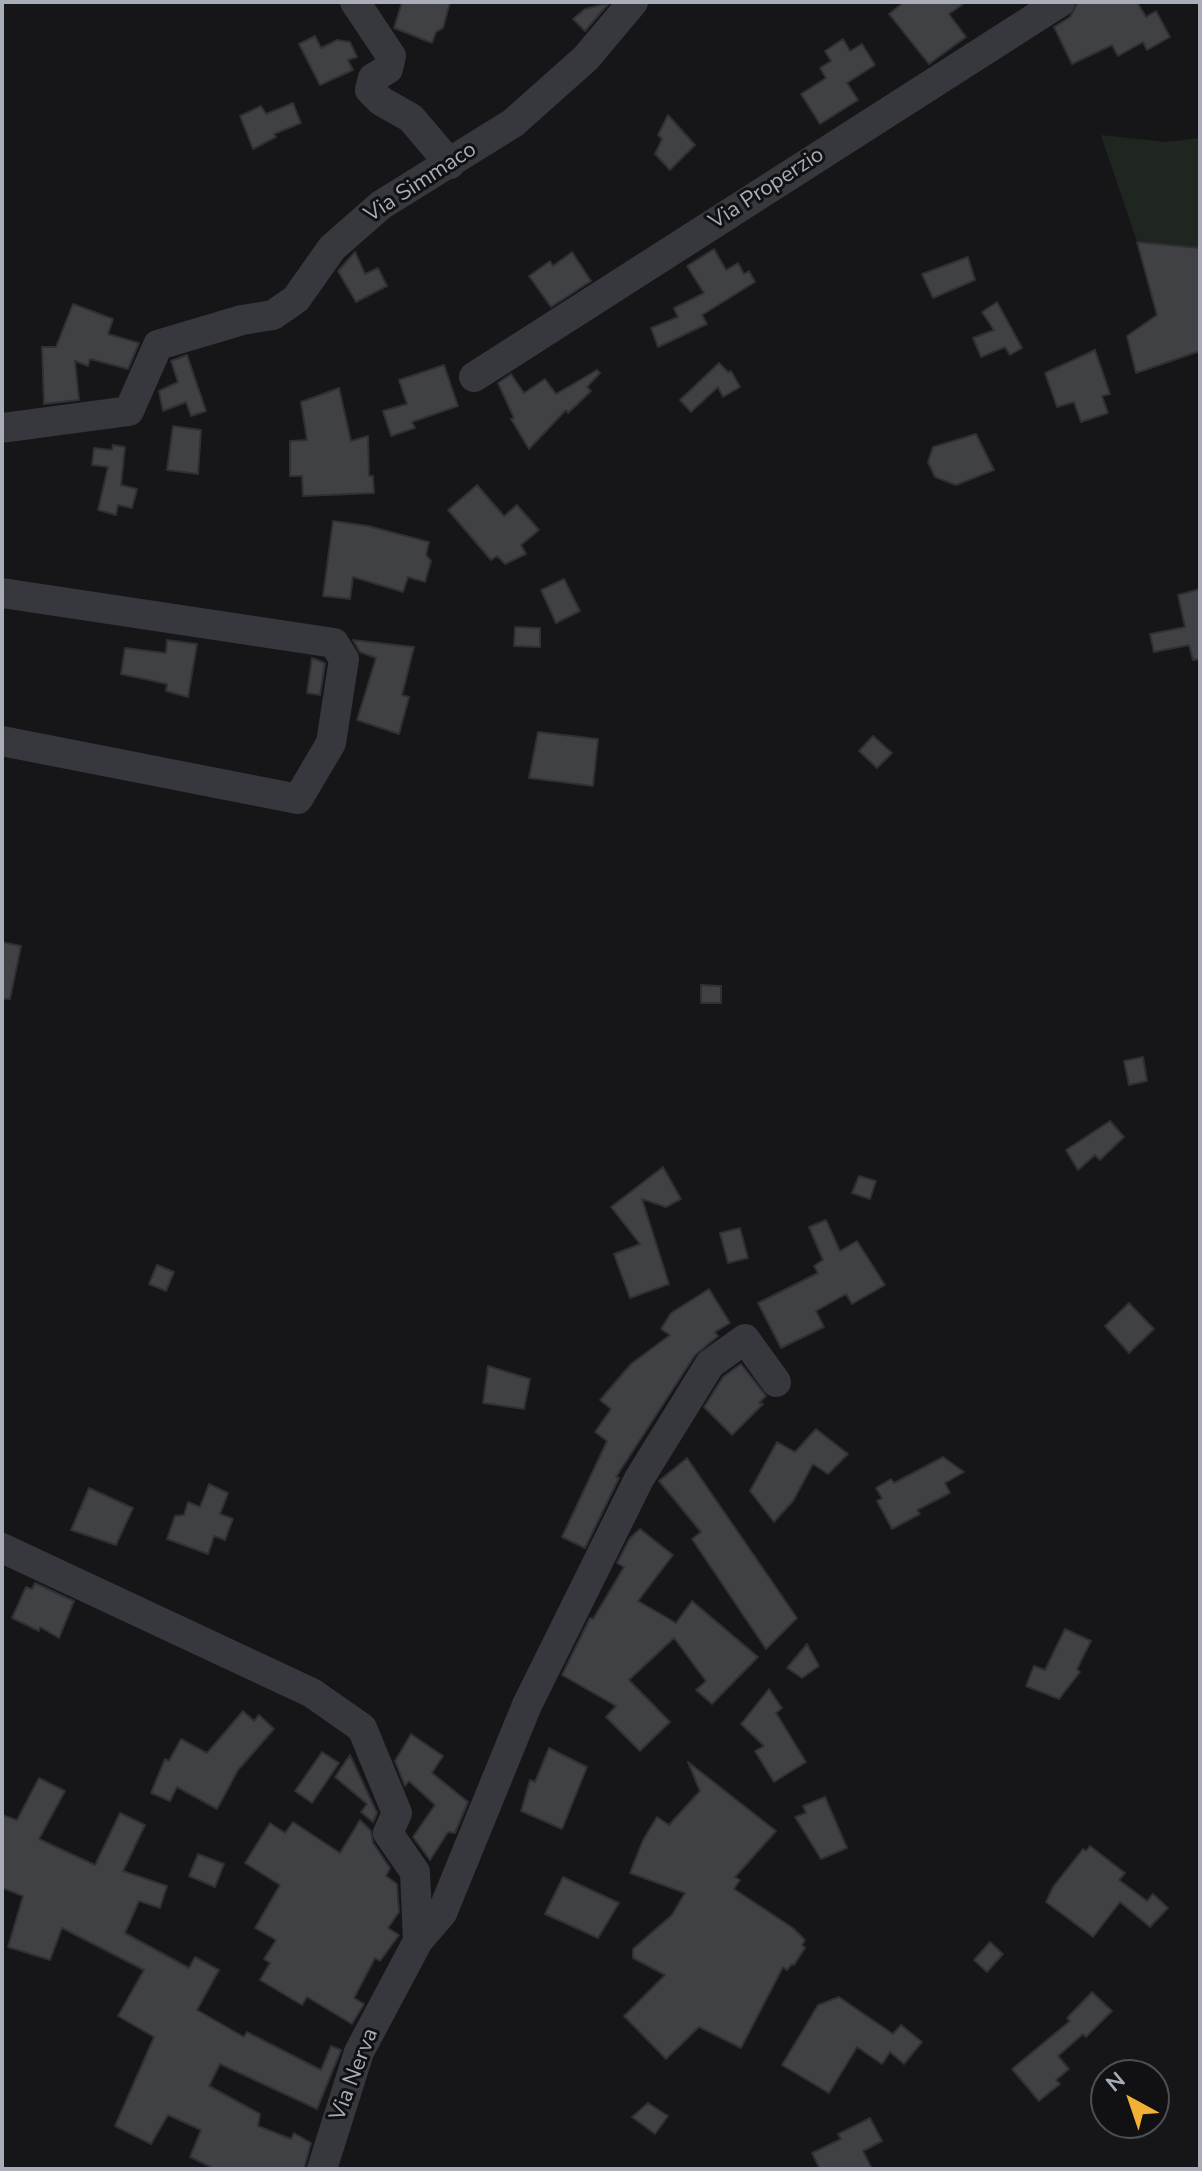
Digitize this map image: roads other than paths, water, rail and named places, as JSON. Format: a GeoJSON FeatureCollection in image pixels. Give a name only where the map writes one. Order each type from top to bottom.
{"type":"FeatureCollection","features":[{"type":"Feature","properties":{"kind":"street"},"geometry":{"type":"LineString","coordinates":[[355,2],[391,56],[388,69],[373,78],[370,90],[381,101],[411,118],[450,164]]}},
{"type":"Feature","properties":{"kind":"street","name":"Via Simmaco"},"geometry":{"type":"LineString","coordinates":[[2,428],[129,411],[158,345],[242,320],[273,315],[296,299],[332,248],[381,205],[513,123],[586,58],[633,2]]}},
{"type":"Feature","properties":{"kind":"street","name":"Via Properzio"},"geometry":{"type":"LineString","coordinates":[[474,377],[1060,2]]}},
{"type":"Feature","properties":{"kind":"street"},"geometry":{"type":"LineString","coordinates":[[2,593],[334,643],[344,659],[331,743],[298,799],[2,741]]}},
{"type":"Feature","properties":{"kind":"street","name":"Via Nerva"},"geometry":{"type":"LineString","coordinates":[[322,2169],[359,2052],[418,1941],[442,1913],[527,1705],[639,1479],[710,1364],[745,1339],[776,1382]]}},
{"type":"Feature","properties":{"kind":"street"},"geometry":{"type":"LineString","coordinates":[[2,1548],[312,1693],[362,1728],[397,1813],[388,1833],[415,1872],[418,1941]]}}]}
